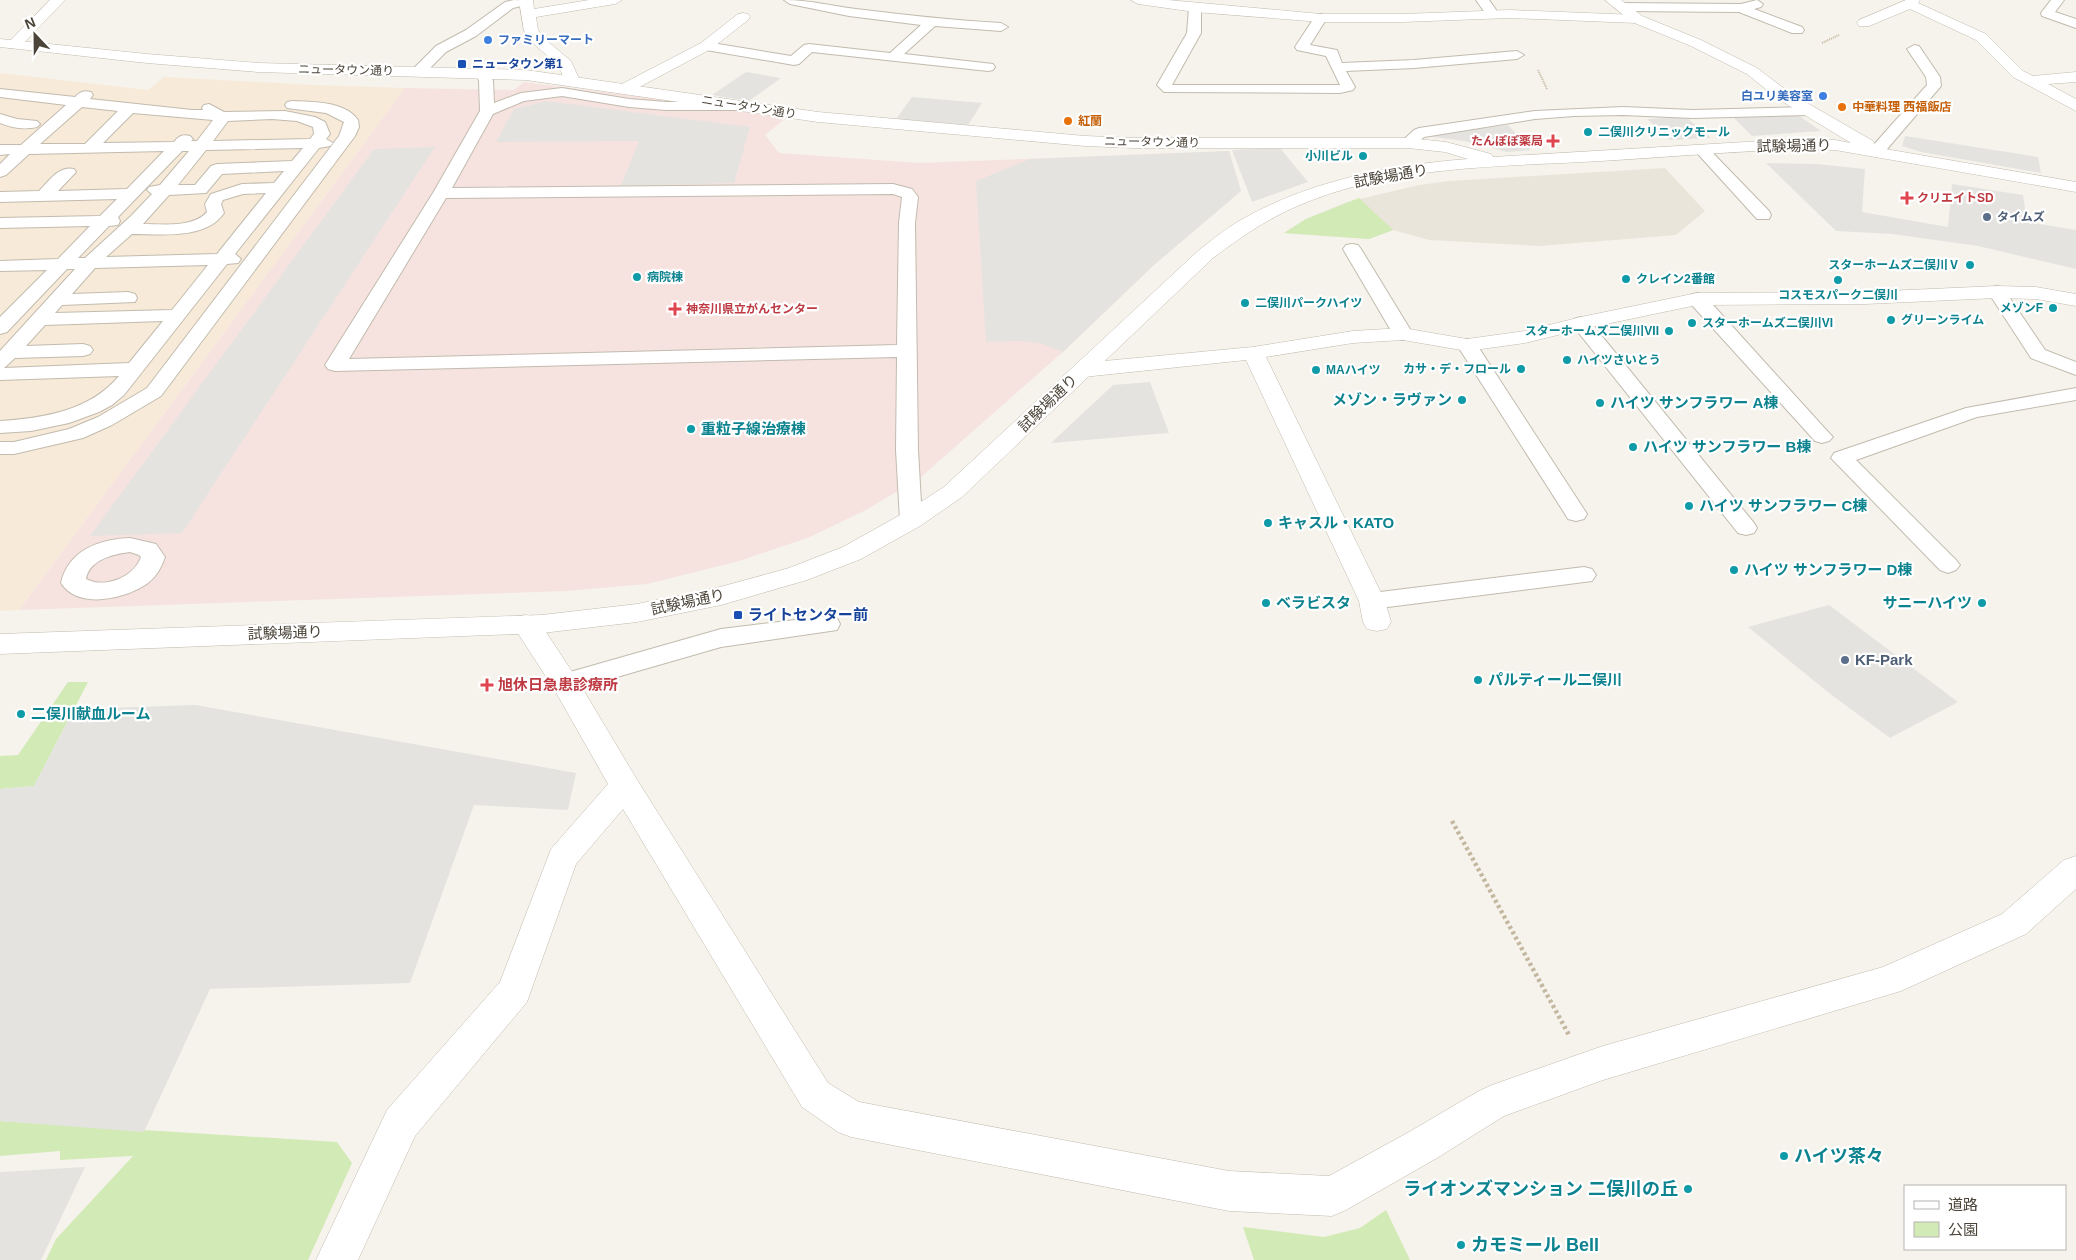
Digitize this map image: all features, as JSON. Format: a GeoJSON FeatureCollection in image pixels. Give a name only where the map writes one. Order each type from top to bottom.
{"type":"FeatureCollection","features":[{"type":"Feature","properties":{"kind":"street"},"geometry":{"type":"LineString","coordinates":[[7,44],[58,0]]}},
{"type":"Feature","properties":{"kind":"street"},"geometry":{"type":"LineString","coordinates":[[572,81],[566,64],[540,42],[531,30],[527,5],[615,0]]}},
{"type":"Feature","properties":{"kind":"street"},"geometry":{"type":"LineString","coordinates":[[1138,0],[1200,4],[1321,18],[1402,18],[1493,14],[1637,19]]}},
{"type":"Feature","properties":{"kind":"street"},"geometry":{"type":"LineString","coordinates":[[1864,23],[1912,2],[1981,37],[2018,74],[2076,106]]}},
{"type":"Feature","properties":{"kind":"street"},"geometry":{"type":"LineString","coordinates":[[1616,4],[1637,19],[1696,43],[1752,71],[1784,96],[1852,135],[1876,152]]}},
{"type":"Feature","properties":{"kind":"street"},"geometry":{"type":"LineString","coordinates":[[1867,4],[1895,10]]}},
{"type":"Feature","properties":{"kind":"street"},"geometry":{"type":"LineString","coordinates":[[1321,18],[1331,6]]}},
{"type":"Feature","properties":{"kind":"street"},"geometry":{"type":"LineString","coordinates":[[624,89],[706,46],[743,17]]}},
{"type":"Feature","properties":{"kind":"street","name":"ニュータウン通り"},"geometry":{"type":"LineString","coordinates":[[7,44],[243,66],[297,69],[482,71],[572,81],[818,117],[1085,141],[1134,143],[1408,143],[1459,150],[1496,162]]}},
{"type":"Feature","properties":{"kind":"street"},"geometry":{"type":"LineString","coordinates":[[2031,81],[2076,77]]}},
{"type":"Feature","properties":{"kind":"street","name":"試験場通り"},"geometry":{"type":"LineString","coordinates":[[0,644],[526,624],[637,613],[721,596],[798,574],[843,556],[912,520],[953,492],[1206,254],[1247,225],[1309,196],[1368,179],[1408,172],[1496,162],[1804,144],[1836,145],[2076,187]]}},
{"type":"Feature","properties":{"kind":"street"},"geometry":{"type":"LineString","coordinates":[[1082,370],[1253,353],[1353,337],[1403,334],[1467,345],[1525,337],[1581,323],[1697,299],[1801,296],[1865,298],[1997,292],[2036,293],[2076,300]]}},
{"type":"Feature","properties":{"kind":"street"},"geometry":{"type":"LineString","coordinates":[[1253,353],[1375,612]]}},
{"type":"Feature","properties":{"kind":"street"},"geometry":{"type":"LineString","coordinates":[[526,624],[565,683],[625,786],[815,1095],[852,1119],[1229,1191],[1332,1196],[1424,1145],[1492,1103],[1587,1068],[1889,980],[2014,924],[2076,869]]}},
{"type":"Feature","properties":{"kind":"street"},"geometry":{"type":"LineString","coordinates":[[337,1260],[401,1123],[515,991],[562,858],[625,786]]}},
{"type":"Feature","properties":{"kind":"lane"},"geometry":{"type":"LineString","coordinates":[[790,0],[849,12],[1001,28]]}},
{"type":"Feature","properties":{"kind":"lane"},"geometry":{"type":"LineString","coordinates":[[1482,0],[1493,14]]}},
{"type":"Feature","properties":{"kind":"lane"},"geometry":{"type":"LineString","coordinates":[[2058,0],[2047,13],[2076,24]]}},
{"type":"Feature","properties":{"kind":"lane"},"geometry":{"type":"LineString","coordinates":[[1200,4],[1194,33],[1164,85],[1169,89],[1311,90],[1348,87],[1332,53],[1302,47],[1321,18]]}},
{"type":"Feature","properties":{"kind":"lane"},"geometry":{"type":"LineString","coordinates":[[1616,4],[1741,8],[1757,4]]}},
{"type":"Feature","properties":{"kind":"lane"},"geometry":{"type":"LineString","coordinates":[[420,70],[441,49],[471,33],[509,5],[527,5]]}},
{"type":"Feature","properties":{"kind":"lane"},"geometry":{"type":"LineString","coordinates":[[1741,8],[1797,30]]}},
{"type":"Feature","properties":{"kind":"lane"},"geometry":{"type":"LineString","coordinates":[[892,57],[932,22]]}},
{"type":"Feature","properties":{"kind":"lane"},"geometry":{"type":"LineString","coordinates":[[706,46],[794,62],[809,48],[988,67]]}},
{"type":"Feature","properties":{"kind":"lane"},"geometry":{"type":"LineString","coordinates":[[1876,152],[1934,86],[1933,77],[1914,49]]}},
{"type":"Feature","properties":{"kind":"lane"},"geometry":{"type":"LineString","coordinates":[[1337,66],[1414,64],[1517,55]]}},
{"type":"Feature","properties":{"kind":"lane"},"geometry":{"type":"LineString","coordinates":[[482,71],[486,80],[487,111],[441,193],[335,365],[907,351]]}},
{"type":"Feature","properties":{"kind":"lane"},"geometry":{"type":"LineString","coordinates":[[0,81],[131,108],[178,109],[292,105],[329,109],[343,113],[351,120],[351,127],[339,148],[154,392],[105,421],[76,434],[40,443],[0,448]]}},
{"type":"Feature","properties":{"kind":"lane"},"geometry":{"type":"LineString","coordinates":[[0,93],[61,100],[90,92],[221,116],[294,116],[311,119],[320,125],[322,134],[117,391],[108,399],[83,411],[55,420],[0,427]]}},
{"type":"Feature","properties":{"kind":"lane"},"geometry":{"type":"LineString","coordinates":[[487,111],[521,97],[562,92],[629,103],[666,106],[751,106]]}},
{"type":"Feature","properties":{"kind":"lane"},"geometry":{"type":"LineString","coordinates":[[7,153],[76,96]]}},
{"type":"Feature","properties":{"kind":"lane"},"geometry":{"type":"LineString","coordinates":[[0,172],[7,153],[32,124],[61,100]]}},
{"type":"Feature","properties":{"kind":"lane"},"geometry":{"type":"LineString","coordinates":[[89,148],[131,108]]}},
{"type":"Feature","properties":{"kind":"lane"},"geometry":{"type":"LineString","coordinates":[[129,147],[146,129],[178,109]]}},
{"type":"Feature","properties":{"kind":"lane"},"geometry":{"type":"LineString","coordinates":[[5,357],[91,262],[165,190],[197,122],[178,109]]}},
{"type":"Feature","properties":{"kind":"lane"},"geometry":{"type":"LineString","coordinates":[[1408,143],[1420,133],[1535,115],[1623,111],[1693,114],[1809,111]]}},
{"type":"Feature","properties":{"kind":"lane"},"geometry":{"type":"LineString","coordinates":[[0,328],[131,192],[220,123],[221,116]]}},
{"type":"Feature","properties":{"kind":"lane"},"geometry":{"type":"LineString","coordinates":[[0,118],[15,124]]}},
{"type":"Feature","properties":{"kind":"lane"},"geometry":{"type":"LineString","coordinates":[[0,128],[15,124],[32,124]]}},
{"type":"Feature","properties":{"kind":"lane"},"geometry":{"type":"LineString","coordinates":[[90,125],[114,124]]}},
{"type":"Feature","properties":{"kind":"lane"},"geometry":{"type":"LineString","coordinates":[[7,153],[129,147],[306,154]]}},
{"type":"Feature","properties":{"kind":"lane"},"geometry":{"type":"LineString","coordinates":[[0,197],[200,190],[217,169],[339,148]]}},
{"type":"Feature","properties":{"kind":"lane"},"geometry":{"type":"LineString","coordinates":[[7,153],[185,150]]}},
{"type":"Feature","properties":{"kind":"lane"},"geometry":{"type":"LineString","coordinates":[[1702,150],[1763,215]]}},
{"type":"Feature","properties":{"kind":"lane"},"geometry":{"type":"LineString","coordinates":[[43,196],[68,172]]}},
{"type":"Feature","properties":{"kind":"lane"},"geometry":{"type":"LineString","coordinates":[[0,235],[7,223],[104,221],[184,228],[202,224],[214,217],[216,213],[213,204],[217,197],[242,189],[278,188]]}},
{"type":"Feature","properties":{"kind":"lane"},"geometry":{"type":"LineString","coordinates":[[441,193],[893,189],[906,192],[910,197],[906,223],[907,450],[912,520]]}},
{"type":"Feature","properties":{"kind":"lane"},"geometry":{"type":"LineString","coordinates":[[1352,249],[1403,334]]}},
{"type":"Feature","properties":{"kind":"lane"},"geometry":{"type":"LineString","coordinates":[[0,266],[62,265],[91,262],[216,267]]}},
{"type":"Feature","properties":{"kind":"lane"},"geometry":{"type":"LineString","coordinates":[[0,281],[76,279],[249,266]]}},
{"type":"Feature","properties":{"kind":"lane"},"geometry":{"type":"LineString","coordinates":[[97,298],[110,284]]}},
{"type":"Feature","properties":{"kind":"lane"},"geometry":{"type":"LineString","coordinates":[[1997,292],[2038,354],[2076,369]]}},
{"type":"Feature","properties":{"kind":"lane"},"geometry":{"type":"LineString","coordinates":[[8,298],[30,297]]}},
{"type":"Feature","properties":{"kind":"lane"},"geometry":{"type":"LineString","coordinates":[[58,300],[128,298]]}},
{"type":"Feature","properties":{"kind":"lane"},"geometry":{"type":"LineString","coordinates":[[1697,299],[1822,437]]}},
{"type":"Feature","properties":{"kind":"lane"},"geometry":{"type":"LineString","coordinates":[[40,319],[178,315]]}},
{"type":"Feature","properties":{"kind":"lane"},"geometry":{"type":"LineString","coordinates":[[1581,323],[1746,528]]}},
{"type":"Feature","properties":{"kind":"lane"},"geometry":{"type":"LineString","coordinates":[[50,350],[65,334]]}},
{"type":"Feature","properties":{"kind":"lane"},"geometry":{"type":"LineString","coordinates":[[1467,345],[1576,514]]}},
{"type":"Feature","properties":{"kind":"lane"},"geometry":{"type":"LineString","coordinates":[[5,357],[50,350],[83,350]]}},
{"type":"Feature","properties":{"kind":"lane"},"geometry":{"type":"LineString","coordinates":[[0,374],[134,370]]}},
{"type":"Feature","properties":{"kind":"lane"},"geometry":{"type":"LineString","coordinates":[[1948,566],[1842,458],[1973,412],[2076,394]]}},
{"type":"Feature","properties":{"kind":"lane"},"geometry":{"type":"LineString","coordinates":[[1375,612],[1584,575]]}},
{"type":"Feature","properties":{"kind":"lane"},"geometry":{"type":"LineString","coordinates":[[565,683],[721,638],[828,624]]}},
{"type":"Feature","properties":{"kind":"path"},"geometry":{"type":"LineString","coordinates":[[1535,62],[1549,94]]}},
{"type":"Feature","properties":{"kind":"path"},"geometry":{"type":"LineString","coordinates":[[1452,821],[1587,1068]]}},
{"type":"Feature","properties":{"kind":"shaded area"},"geometry":{"type":"Polygon","coordinates":[[[746,72],[781,78],[749,101],[712,95],[746,72]]]}},
{"type":"Feature","properties":{"kind":"shaded area"},"geometry":{"type":"Polygon","coordinates":[[[0,73],[148,90],[164,77],[405,88],[19,610],[0,611],[0,73]]]}},
{"type":"Feature","properties":{"kind":"shaded area","name":"神奈川県立がんセンター"},"geometry":{"type":"Polygon","coordinates":[[[524,82],[786,118],[765,135],[779,153],[919,163],[1229,151],[1241,191],[1154,265],[1063,352],[921,477],[866,510],[810,537],[739,561],[647,584],[566,591],[19,610],[405,88],[514,90],[524,82]]]}},
{"type":"Feature","properties":{"kind":"shaded area"},"geometry":{"type":"Polygon","coordinates":[[[912,97],[982,103],[968,125],[896,119],[912,97]]]}},
{"type":"Feature","properties":{"kind":"shaded area"},"geometry":{"type":"Polygon","coordinates":[[[546,101],[750,127],[734,183],[621,186],[639,141],[496,142],[514,109],[546,101]]]}},
{"type":"Feature","properties":{"kind":"shaded area"},"geometry":{"type":"Polygon","coordinates":[[[1795,113],[1821,131],[1752,136],[1731,115],[1795,113]]]}},
{"type":"Feature","properties":{"kind":"shaded area"},"geometry":{"type":"Polygon","coordinates":[[[1686,117],[1711,138],[1670,140],[1647,119],[1686,117]]]}},
{"type":"Feature","properties":{"kind":"shaded area"},"geometry":{"type":"Polygon","coordinates":[[[1508,125],[1531,150],[1507,152],[1464,141],[1433,137],[1431,135],[1508,125]]]}},
{"type":"Feature","properties":{"kind":"shaded area"},"geometry":{"type":"Polygon","coordinates":[[[1905,136],[2038,157],[2041,173],[1921,152],[1902,146],[1905,136]]]}},
{"type":"Feature","properties":{"kind":"shaded area"},"geometry":{"type":"Polygon","coordinates":[[[435,147],[182,533],[90,536],[374,149],[435,147]]]}},
{"type":"Feature","properties":{"kind":"shaded area"},"geometry":{"type":"Polygon","coordinates":[[[1280,148],[1308,182],[1252,202],[1232,150],[1280,148]]]}},
{"type":"Feature","properties":{"kind":"shaded area"},"geometry":{"type":"Polygon","coordinates":[[[1229,151],[1241,191],[1154,265],[1063,352],[1040,343],[1018,341],[986,342],[976,181],[1030,159],[1229,151]]]}},
{"type":"Feature","properties":{"kind":"shaded area","name":"タイムズ"},"geometry":{"type":"Polygon","coordinates":[[[1766,163],[1817,164],[1865,169],[1862,212],[1948,227],[1952,184],[2023,195],[2027,222],[2076,230],[2076,269],[1978,246],[1892,234],[1836,231],[1766,163]]]}},
{"type":"Feature","properties":{"kind":"shaded area"},"geometry":{"type":"Polygon","coordinates":[[[1665,168],[1705,211],[1676,235],[1540,246],[1429,240],[1393,230],[1369,239],[1284,233],[1306,219],[1347,202],[1419,185],[1449,181],[1665,168]]]}},
{"type":"Feature","properties":{"kind":"shaded area"},"geometry":{"type":"Polygon","coordinates":[[[1150,382],[1169,433],[1051,443],[1113,385],[1150,382]]]}},
{"type":"Feature","properties":{"kind":"shaded area","name":"KF-Park"},"geometry":{"type":"Polygon","coordinates":[[[1829,605],[1958,702],[1890,738],[1829,693],[1748,627],[1829,605]]]}},
{"type":"Feature","properties":{"kind":"shaded area"},"geometry":{"type":"Polygon","coordinates":[[[196,705],[576,773],[568,810],[474,805],[410,983],[210,989],[144,1132],[0,1121],[0,789],[34,786],[74,709],[196,705]]]}},
{"type":"Feature","properties":{"kind":"shaded area"},"geometry":{"type":"Polygon","coordinates":[[[85,1167],[41,1260],[0,1260],[0,1172],[85,1167]]]}},
{"type":"Feature","properties":{"kind":"green space"},"geometry":{"type":"Polygon","coordinates":[[[1359,198],[1393,230],[1369,239],[1284,233],[1306,219],[1359,198]]]}},
{"type":"Feature","properties":{"kind":"green space"},"geometry":{"type":"Polygon","coordinates":[[[68,682],[88,682],[34,786],[0,789],[0,756],[18,755],[68,682]]]}},
{"type":"Feature","properties":{"kind":"green space"},"geometry":{"type":"Polygon","coordinates":[[[0,1121],[337,1142],[352,1163],[308,1260],[46,1260],[56,1239],[133,1156],[60,1160],[60,1151],[0,1156],[0,1121]]]}},
{"type":"Feature","properties":{"kind":"green space"},"geometry":{"type":"Polygon","coordinates":[[[1386,1210],[1410,1260],[1254,1260],[1243,1227],[1324,1237],[1360,1228],[1386,1210]]]}},
{"type":"Feature","properties":{"kind":"place","name":"ファミリーマート"},"geometry":{"type":"Point","coordinates":[488,40]}},
{"type":"Feature","properties":{"kind":"place","name":"ニュータウン第1"},"geometry":{"type":"Point","coordinates":[462,64]}},
{"type":"Feature","properties":{"kind":"place","name":"白ユリ美容室"},"geometry":{"type":"Point","coordinates":[1823,96]}},
{"type":"Feature","properties":{"kind":"place","name":"中華料理 西福飯店"},"geometry":{"type":"Point","coordinates":[1842,107]}},
{"type":"Feature","properties":{"kind":"place","name":"紅蘭"},"geometry":{"type":"Point","coordinates":[1068,121]}},
{"type":"Feature","properties":{"kind":"place","name":"二俣川クリニックモール"},"geometry":{"type":"Point","coordinates":[1588,132]}},
{"type":"Feature","properties":{"kind":"place","name":"たんぽぽ薬局"},"geometry":{"type":"Point","coordinates":[1553,141]}},
{"type":"Feature","properties":{"kind":"place","name":"小川ビル"},"geometry":{"type":"Point","coordinates":[1363,156]}},
{"type":"Feature","properties":{"kind":"place","name":"クリエイトSD"},"geometry":{"type":"Point","coordinates":[1907,198]}},
{"type":"Feature","properties":{"kind":"place","name":"タイムズ"},"geometry":{"type":"Point","coordinates":[1987,217]}},
{"type":"Feature","properties":{"kind":"place","name":"スターホームズ二俣川Ⅴ"},"geometry":{"type":"Point","coordinates":[1970,265]}},
{"type":"Feature","properties":{"kind":"place","name":"病院棟"},"geometry":{"type":"Point","coordinates":[637,277]}},
{"type":"Feature","properties":{"kind":"place","name":"クレイン2番館"},"geometry":{"type":"Point","coordinates":[1626,279]}},
{"type":"Feature","properties":{"kind":"place","name":"コスモスパーク二俣川"},"geometry":{"type":"Point","coordinates":[1838,280]}},
{"type":"Feature","properties":{"kind":"place","name":"二俣川パークハイツ"},"geometry":{"type":"Point","coordinates":[1245,303]}},
{"type":"Feature","properties":{"kind":"place","name":"メゾンF"},"geometry":{"type":"Point","coordinates":[2053,308]}},
{"type":"Feature","properties":{"kind":"place","name":"神奈川県立がんセンター"},"geometry":{"type":"Point","coordinates":[675,309]}},
{"type":"Feature","properties":{"kind":"place","name":"グリーンライム"},"geometry":{"type":"Point","coordinates":[1891,320]}},
{"type":"Feature","properties":{"kind":"place","name":"スターホームズ二俣川VI"},"geometry":{"type":"Point","coordinates":[1692,323]}},
{"type":"Feature","properties":{"kind":"place","name":"スターホームズ二俣川VII"},"geometry":{"type":"Point","coordinates":[1669,331]}},
{"type":"Feature","properties":{"kind":"place","name":"ハイツさいとう"},"geometry":{"type":"Point","coordinates":[1567,360]}},
{"type":"Feature","properties":{"kind":"place","name":"カサ・デ・フロール"},"geometry":{"type":"Point","coordinates":[1521,369]}},
{"type":"Feature","properties":{"kind":"place","name":"MAハイツ"},"geometry":{"type":"Point","coordinates":[1316,370]}},
{"type":"Feature","properties":{"kind":"place","name":"メゾン・ラヴァン"},"geometry":{"type":"Point","coordinates":[1462,400]}},
{"type":"Feature","properties":{"kind":"place","name":"ハイツ サンフラワー A棟"},"geometry":{"type":"Point","coordinates":[1600,403]}},
{"type":"Feature","properties":{"kind":"place","name":"重粒子線治療棟"},"geometry":{"type":"Point","coordinates":[691,429]}},
{"type":"Feature","properties":{"kind":"place","name":"ハイツ サンフラワー B棟"},"geometry":{"type":"Point","coordinates":[1633,447]}},
{"type":"Feature","properties":{"kind":"place","name":"ハイツ サンフラワー C棟"},"geometry":{"type":"Point","coordinates":[1689,506]}},
{"type":"Feature","properties":{"kind":"place","name":"キャスル・KATO"},"geometry":{"type":"Point","coordinates":[1268,523]}},
{"type":"Feature","properties":{"kind":"place","name":"ハイツ サンフラワー D棟"},"geometry":{"type":"Point","coordinates":[1734,570]}},
{"type":"Feature","properties":{"kind":"place","name":"ベラビスタ"},"geometry":{"type":"Point","coordinates":[1266,603]}},
{"type":"Feature","properties":{"kind":"place","name":"サニーハイツ"},"geometry":{"type":"Point","coordinates":[1982,603]}},
{"type":"Feature","properties":{"kind":"place","name":"ライトセンター前"},"geometry":{"type":"Point","coordinates":[738,615]}},
{"type":"Feature","properties":{"kind":"place","name":"KF-Park"},"geometry":{"type":"Point","coordinates":[1845,660]}},
{"type":"Feature","properties":{"kind":"place","name":"パルティール二俣川"},"geometry":{"type":"Point","coordinates":[1478,680]}},
{"type":"Feature","properties":{"kind":"place","name":"旭休日急患診療所"},"geometry":{"type":"Point","coordinates":[487,685]}},
{"type":"Feature","properties":{"kind":"place","name":"二俣川献血ルーム"},"geometry":{"type":"Point","coordinates":[21,714]}},
{"type":"Feature","properties":{"kind":"place","name":"ハイツ茶々"},"geometry":{"type":"Point","coordinates":[1784,1156]}},
{"type":"Feature","properties":{"kind":"place","name":"ライオンズマンション 二俣川の丘"},"geometry":{"type":"Point","coordinates":[1688,1189]}},
{"type":"Feature","properties":{"kind":"place","name":"カモミール Bell"},"geometry":{"type":"Point","coordinates":[1461,1245]}}]}
